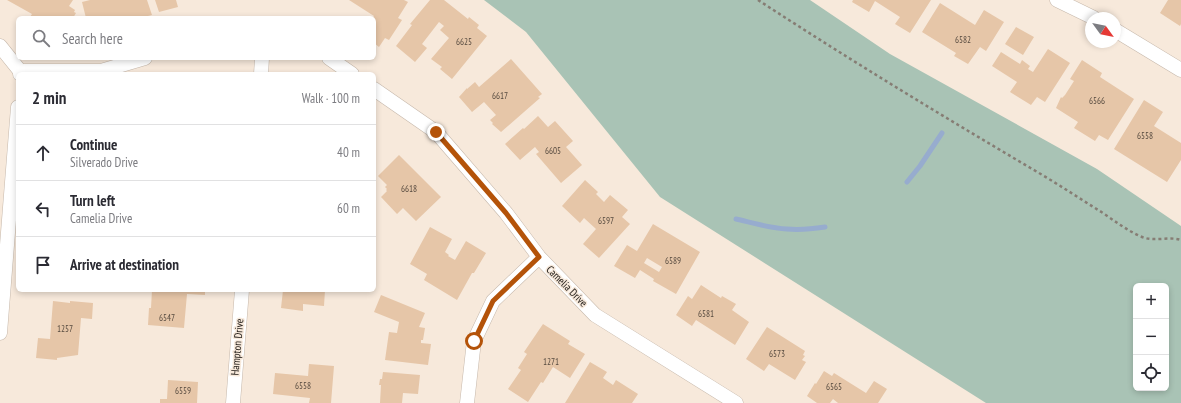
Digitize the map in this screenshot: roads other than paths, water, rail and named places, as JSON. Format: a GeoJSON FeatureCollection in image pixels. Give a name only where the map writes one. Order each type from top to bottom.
{"type":"FeatureCollection","features":[{"type":"Feature","properties":{"kind":"street"},"geometry":{"type":"LineString","coordinates":[[1057,0],[1085,14]]}},
{"type":"Feature","properties":{"kind":"street"},"geometry":{"type":"LineString","coordinates":[[1121,34],[1181,70]]}},
{"type":"Feature","properties":{"kind":"street"},"geometry":{"type":"LineString","coordinates":[[0,46],[19,72]]}},
{"type":"Feature","properties":{"kind":"street"},"geometry":{"type":"LineString","coordinates":[[60,72],[101,71],[138,60]]}},
{"type":"Feature","properties":{"kind":"street"},"geometry":{"type":"LineString","coordinates":[[261,72],[262,60]]}},
{"type":"Feature","properties":{"kind":"street"},"geometry":{"type":"LineString","coordinates":[[332,60],[349,72]]}},
{"type":"Feature","properties":{"kind":"street","name":"Camelia Drive"},"geometry":{"type":"LineString","coordinates":[[376,90],[436,132],[506,213],[539,257],[595,315],[736,403]]}},
{"type":"Feature","properties":{"kind":"street"},"geometry":{"type":"LineString","coordinates":[[0,333],[16,132]]}},
{"type":"Feature","properties":{"kind":"street"},"geometry":{"type":"LineString","coordinates":[[467,403],[474,341],[493,301],[539,257]]}},
{"type":"Feature","properties":{"kind":"street","name":"Hampton Drive"},"geometry":{"type":"LineString","coordinates":[[233,403],[242,292]]}},
{"type":"Feature","properties":{"kind":"waterway"},"geometry":{"type":"LineString","coordinates":[[907,182],[920,166],[942,133]]}},
{"type":"Feature","properties":{"kind":"waterway"},"geometry":{"type":"LineString","coordinates":[[736,219],[780,228],[810,229],[825,227]]}}]}
